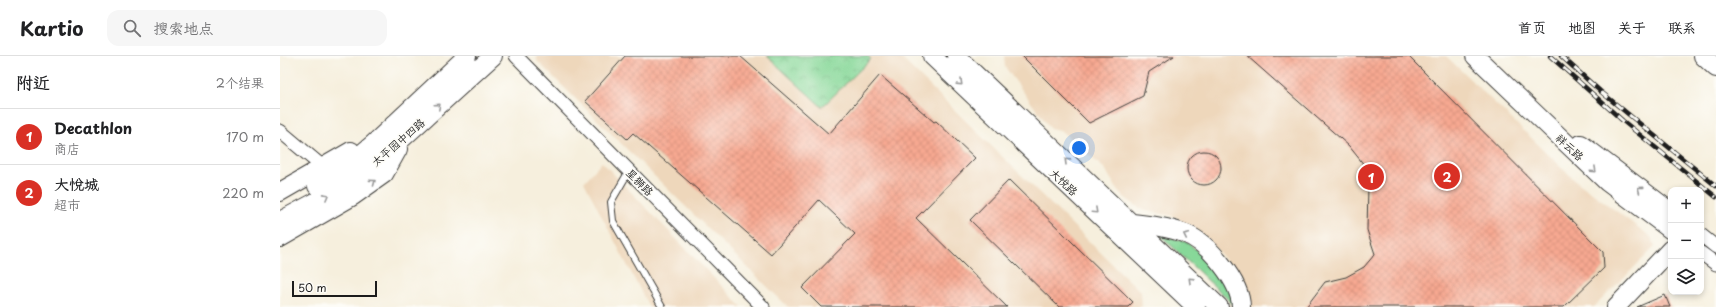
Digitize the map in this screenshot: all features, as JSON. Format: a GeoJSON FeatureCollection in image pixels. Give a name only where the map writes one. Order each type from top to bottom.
{"type":"FeatureCollection","features":[{"type":"Feature","properties":{"kind":"street"},"geometry":{"type":"LineString","coordinates":[[284,208],[324,168],[400,130],[467,56]]}},
{"type":"Feature","properties":{"kind":"street","name":"太平园中四路"},"geometry":{"type":"LineString","coordinates":[[284,208],[336,190],[367,169],[400,130],[493,56]]}},
{"type":"Feature","properties":{"kind":"street","name":"星狮路"},"geometry":{"type":"LineString","coordinates":[[516,56],[763,307]]}},
{"type":"Feature","properties":{"kind":"street","name":"大悦路"},"geometry":{"type":"LineString","coordinates":[[932,56],[1205,304]]}},
{"type":"Feature","properties":{"kind":"street"},"geometry":{"type":"LineString","coordinates":[[956,56],[1132,223],[1205,304]]}},
{"type":"Feature","properties":{"kind":"street","name":"祥云路"},"geometry":{"type":"LineString","coordinates":[[1475,56],[1607,182],[1668,228]]}},
{"type":"Feature","properties":{"kind":"street","name":"祥云路"},"geometry":{"type":"LineString","coordinates":[[1492,56],[1577,140],[1668,210]]}},
{"type":"Feature","properties":{"kind":"street"},"geometry":{"type":"LineString","coordinates":[[1703,56],[1716,68]]}},
{"type":"Feature","properties":{"kind":"street"},"geometry":{"type":"LineString","coordinates":[[280,238],[353,196],[384,174],[400,130]]}},
{"type":"Feature","properties":{"kind":"street"},"geometry":{"type":"LineString","coordinates":[[280,131],[324,168]]}},
{"type":"Feature","properties":{"kind":"street"},"geometry":{"type":"LineString","coordinates":[[1132,223],[1160,226],[1187,234],[1212,252],[1232,278],[1241,302],[1241,307]]}},
{"type":"Feature","properties":{"kind":"street"},"geometry":{"type":"LineString","coordinates":[[1704,237],[1716,247]]}},
{"type":"Feature","properties":{"kind":"street"},"geometry":{"type":"LineString","coordinates":[[1616,307],[1668,252]]}},
{"type":"Feature","properties":{"kind":"street"},"geometry":{"type":"LineString","coordinates":[[1704,255],[1716,264]]}},
{"type":"Feature","properties":{"kind":"lane"},"geometry":{"type":"LineString","coordinates":[[629,171],[611,202],[613,221],[662,307]]}},
{"type":"Feature","properties":{"kind":"shaded area"},"geometry":{"type":"Polygon","coordinates":[[[537,56],[899,56],[1141,292],[1142,307],[788,307],[537,61],[537,56]]]}},
{"type":"Feature","properties":{"kind":"shaded area"},"geometry":{"type":"Polygon","coordinates":[[[1004,56],[1446,56],[1576,181],[1651,237],[1655,247],[1594,307],[1252,307],[1243,281],[1208,239],[1173,216],[1142,210],[1120,194],[1105,169],[1060,130],[1050,128],[1005,67],[1004,56]]]}},
{"type":"Feature","properties":{"kind":"shaded area"},"geometry":{"type":"Polygon","coordinates":[[[602,162],[742,307],[649,307],[584,182],[602,162]]]}},
{"type":"Feature","properties":{"kind":"green space"},"geometry":{"type":"Polygon","coordinates":[[[767,56],[867,56],[871,59],[822,107],[767,56]]]}},
{"type":"Feature","properties":{"kind":"green space"},"geometry":{"type":"Polygon","coordinates":[[[1159,234],[1187,242],[1222,272],[1235,306],[1159,234]]]}},
{"type":"Feature","properties":{"kind":"building"},"geometry":{"type":"Polygon","coordinates":[[[625,56],[740,56],[829,134],[880,75],[934,122],[936,121],[975,158],[916,218],[1007,307],[821,307],[802,288],[855,234],[819,200],[771,254],[633,133],[627,139],[585,101],[625,56]]]}},
{"type":"Feature","properties":{"kind":"building"},"geometry":{"type":"Polygon","coordinates":[[[1022,56],[1174,56],[1149,72],[1143,96],[1089,123],[1022,56]]]}},
{"type":"Feature","properties":{"kind":"building"},"geometry":{"type":"Polygon","coordinates":[[[1247,56],[1408,56],[1603,252],[1604,268],[1564,307],[1306,307],[1325,282],[1346,277],[1364,267],[1375,254],[1367,230],[1368,186],[1365,166],[1349,146],[1247,56]]]}},
{"type":"Feature","properties":{"kind":"building"},"geometry":{"type":"Polygon","coordinates":[[[1201,151],[1207,151],[1211,152],[1218,158],[1221,168],[1220,175],[1214,182],[1207,185],[1201,185],[1197,184],[1190,178],[1187,171],[1187,165],[1188,161],[1194,154],[1201,151]]]}},
{"type":"Feature","properties":{"kind":"building"},"geometry":{"type":"Polygon","coordinates":[[[1009,180],[1133,302],[1128,307],[1059,307],[970,220],[1009,180]]]}},
{"type":"Feature","properties":{"kind":"building"},"geometry":{"type":"Polygon","coordinates":[[[1665,295],[1670,307],[1637,307],[1665,295]]]}},
{"type":"Feature","properties":{"kind":"railway"},"geometry":{"type":"LineString","coordinates":[[1550,56],[1623,121],[1716,197]]}},
{"type":"Feature","properties":{"kind":"railway"},"geometry":{"type":"LineString","coordinates":[[1561,56],[1600,91],[1716,186]]}},
{"type":"Feature","properties":{"kind":"place","name":"大悦城"},"geometry":{"type":"Point","coordinates":[1447,176]}},
{"type":"Feature","properties":{"kind":"place","name":"Decathlon"},"geometry":{"type":"Point","coordinates":[1371,177]}}]}
